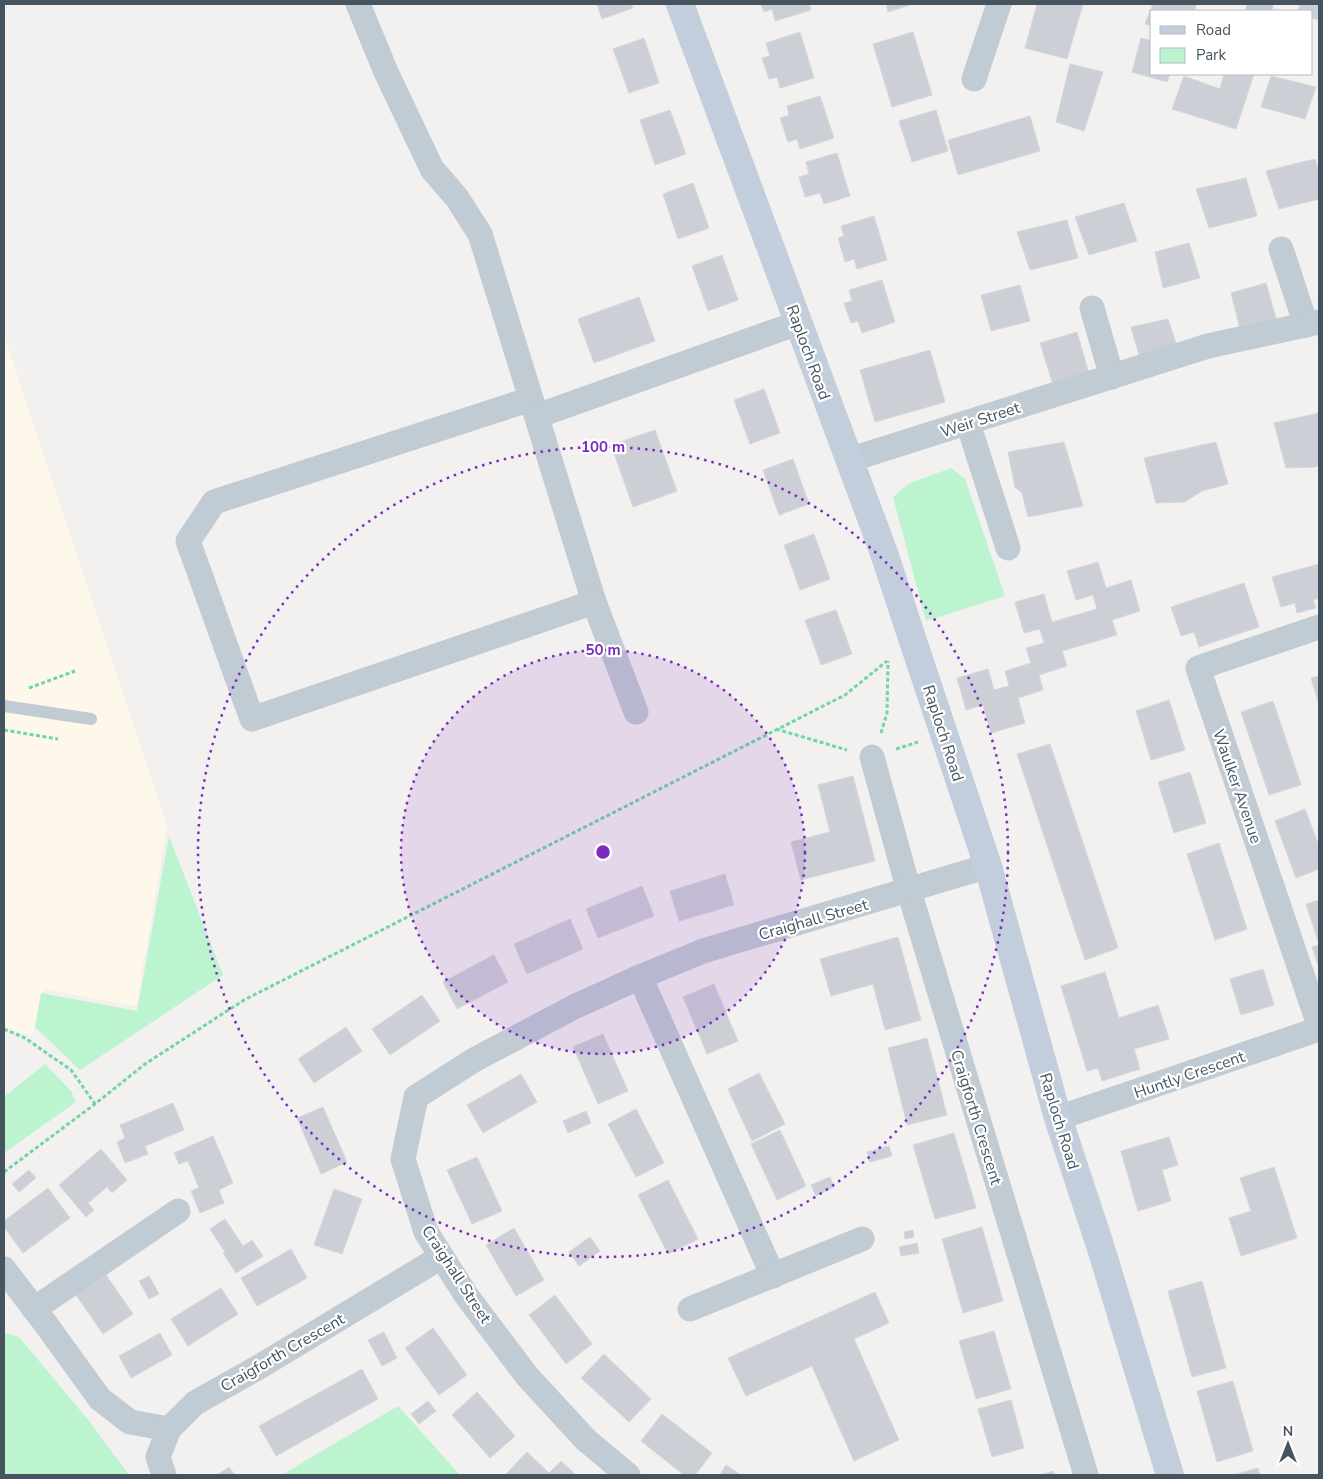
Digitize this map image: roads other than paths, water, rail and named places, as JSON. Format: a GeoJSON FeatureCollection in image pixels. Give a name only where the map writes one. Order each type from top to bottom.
{"type":"FeatureCollection","features":[{"type":"Feature","properties":{"kind":"street"},"geometry":{"type":"LineString","coordinates":[[358,4],[386,72],[432,169],[457,198],[480,234],[594,602],[636,712]]}},
{"type":"Feature","properties":{"kind":"street","name":"Raploch Road"},"geometry":{"type":"LineString","coordinates":[[680,4],[884,553],[944,733],[988,866],[1058,1118],[1100,1244],[1170,1475]]}},
{"type":"Feature","properties":{"kind":"street"},"geometry":{"type":"LineString","coordinates":[[974,79],[999,4]]}},
{"type":"Feature","properties":{"kind":"street","name":"Weir Street"},"geometry":{"type":"LineString","coordinates":[[849,460],[1208,346],[1313,323],[1280,249]]}},
{"type":"Feature","properties":{"kind":"street"},"geometry":{"type":"LineString","coordinates":[[1092,308],[1112,377]]}},
{"type":"Feature","properties":{"kind":"street"},"geometry":{"type":"LineString","coordinates":[[594,602],[252,719],[188,541],[214,502],[534,407],[798,323]]}},
{"type":"Feature","properties":{"kind":"street"},"geometry":{"type":"LineString","coordinates":[[968,422],[1008,548]]}},
{"type":"Feature","properties":{"kind":"street","name":"Waulker Avenue"},"geometry":{"type":"LineString","coordinates":[[1319,627],[1198,668],[1319,1025]]}},
{"type":"Feature","properties":{"kind":"street","name":"Craigforth Crescent"},"geometry":{"type":"LineString","coordinates":[[872,757],[909,890],[1086,1475]]}},
{"type":"Feature","properties":{"kind":"street","name":"Craighall Street"},"geometry":{"type":"LineString","coordinates":[[628,1475],[586,1440],[527,1376],[466,1296],[426,1232],[403,1159],[416,1097],[474,1060],[574,1007],[703,951],[988,866]]}},
{"type":"Feature","properties":{"kind":"street"},"geometry":{"type":"LineString","coordinates":[[640,977],[773,1276]]}},
{"type":"Feature","properties":{"kind":"street","name":"Huntly Crescent"},"geometry":{"type":"LineString","coordinates":[[1058,1118],[1319,1029]]}},
{"type":"Feature","properties":{"kind":"street"},"geometry":{"type":"LineString","coordinates":[[34,1308],[178,1211]]}},
{"type":"Feature","properties":{"kind":"street"},"geometry":{"type":"LineString","coordinates":[[690,1308],[862,1239]]}},
{"type":"Feature","properties":{"kind":"street","name":"Craigforth Crescent"},"geometry":{"type":"LineString","coordinates":[[164,1475],[158,1457],[169,1429],[195,1403],[441,1257]]}},
{"type":"Feature","properties":{"kind":"street"},"geometry":{"type":"LineString","coordinates":[[4,1270],[100,1399],[130,1422],[169,1429]]}},
{"type":"Feature","properties":{"kind":"lane"},"geometry":{"type":"LineString","coordinates":[[4,706],[91,719]]}}]}
